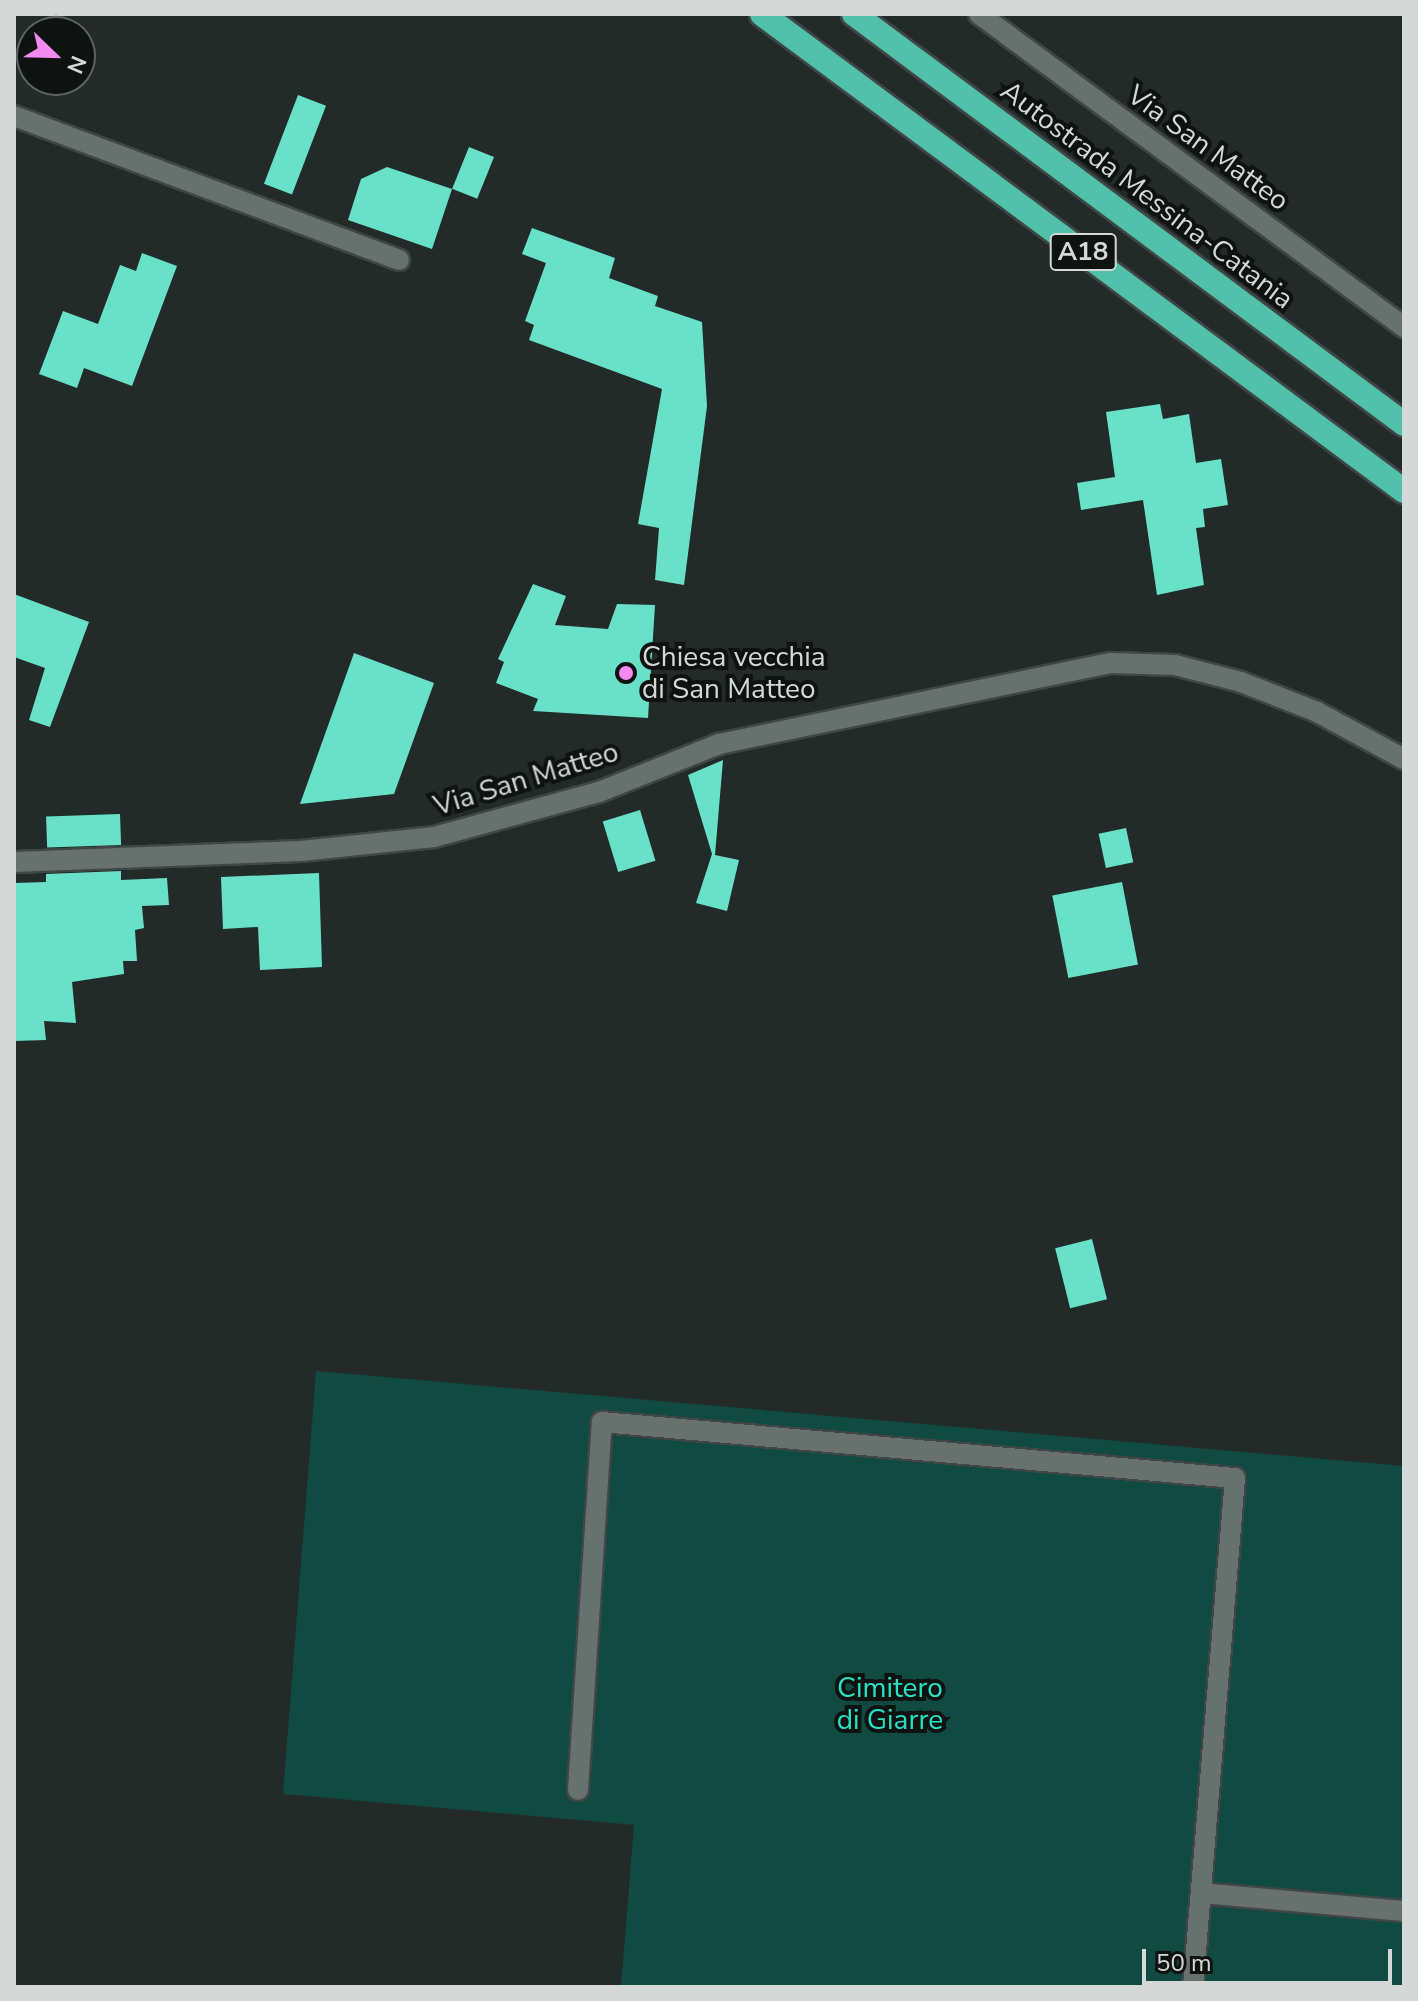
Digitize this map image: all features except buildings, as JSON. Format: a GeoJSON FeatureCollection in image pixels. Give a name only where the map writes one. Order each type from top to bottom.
{"type":"FeatureCollection","features":[{"type":"Feature","properties":{"kind":"highway","name":"A18"},"geometry":{"type":"LineString","coordinates":[[762,14],[1404,491]]}},
{"type":"Feature","properties":{"kind":"highway","name":"Autostrada Messina-Catania"},"geometry":{"type":"LineString","coordinates":[[854,14],[1404,424]]}},
{"type":"Feature","properties":{"kind":"street","name":"Via San Matteo"},"geometry":{"type":"LineString","coordinates":[[979,14],[1404,327]]}},
{"type":"Feature","properties":{"kind":"street"},"geometry":{"type":"LineString","coordinates":[[14,116],[399,260]]}},
{"type":"Feature","properties":{"kind":"street","name":"Via San Matteo"},"geometry":{"type":"LineString","coordinates":[[14,862],[301,851],[434,837],[599,792],[719,744],[1111,663],[1175,665],[1241,682],[1317,712],[1404,759]]}},
{"type":"Feature","properties":{"kind":"street"},"geometry":{"type":"LineString","coordinates":[[578,1790],[602,1422],[1235,1478],[1193,1987]]}},
{"type":"Feature","properties":{"kind":"street"},"geometry":{"type":"LineString","coordinates":[[1201,1893],[1404,1911]]}},
{"type":"Feature","properties":{"kind":"green space","name":"Cimitero di Giarre"},"geometry":{"type":"Polygon","coordinates":[[[316,1371],[1404,1466],[1404,1987],[621,1987],[634,1825],[283,1794],[316,1371]]]}},
{"type":"Feature","properties":{"kind":"place","name":"Chiesa vecchia di San Matteo"},"geometry":{"type":"Point","coordinates":[626,673]}}]}
